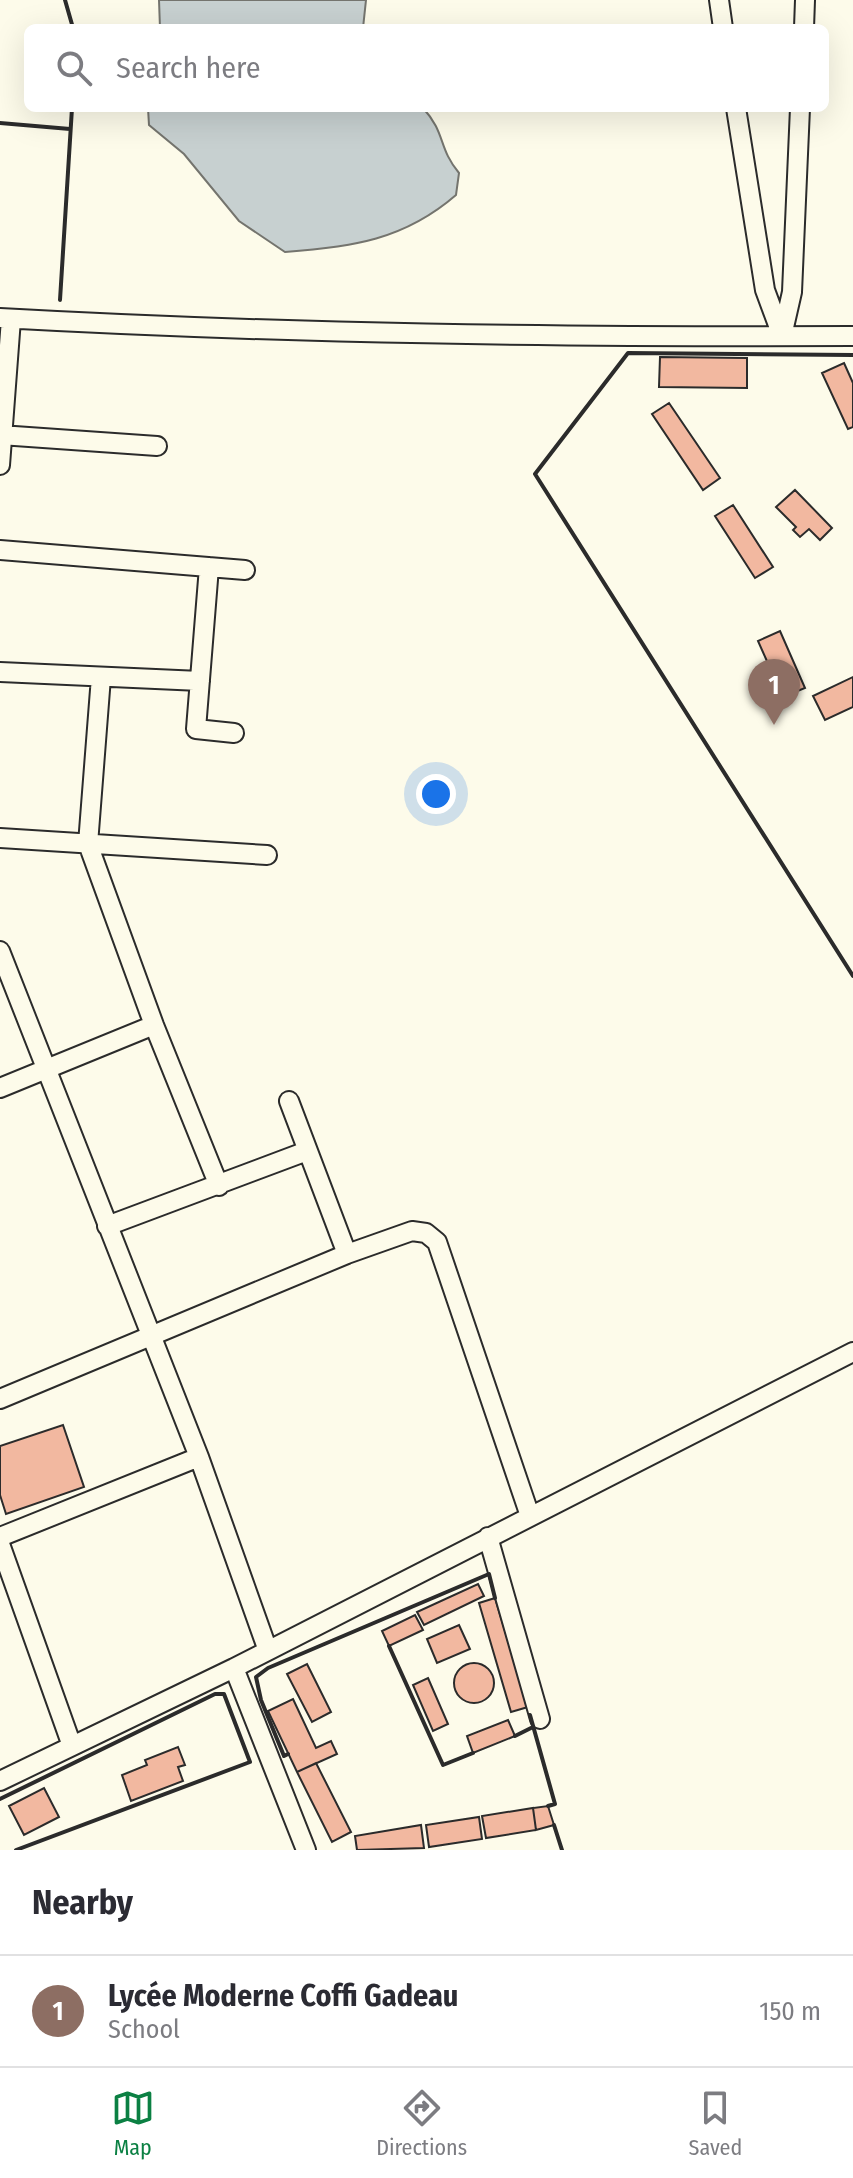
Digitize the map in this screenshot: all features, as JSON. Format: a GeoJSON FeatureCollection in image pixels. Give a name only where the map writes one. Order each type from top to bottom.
{"type":"FeatureCollection","features":[{"type":"Feature","properties":{"kind":"street"},"geometry":{"type":"LineString","coordinates":[[719,0],[722,24]]}},
{"type":"Feature","properties":{"kind":"street"},"geometry":{"type":"LineString","coordinates":[[804,24],[805,0]]}},
{"type":"Feature","properties":{"kind":"street"},"geometry":{"type":"LineString","coordinates":[[737,112],[765,290],[782,336]]}},
{"type":"Feature","properties":{"kind":"street"},"geometry":{"type":"LineString","coordinates":[[782,336],[792,292],[800,112]]}},
{"type":"Feature","properties":{"kind":"street"},"geometry":{"type":"LineString","coordinates":[[0,465],[6,318],[223,330],[853,336]]}},
{"type":"Feature","properties":{"kind":"street"},"geometry":{"type":"LineString","coordinates":[[1,435],[157,446]]}},
{"type":"Feature","properties":{"kind":"street"},"geometry":{"type":"LineString","coordinates":[[0,550],[245,570]]}},
{"type":"Feature","properties":{"kind":"street"},"geometry":{"type":"LineString","coordinates":[[209,567],[196,729],[234,733]]}},
{"type":"Feature","properties":{"kind":"street"},"geometry":{"type":"LineString","coordinates":[[0,672],[200,681]]}},
{"type":"Feature","properties":{"kind":"street"},"geometry":{"type":"LineString","coordinates":[[101,677],[88,844],[154,1025],[219,1186]]}},
{"type":"Feature","properties":{"kind":"street"},"geometry":{"type":"LineString","coordinates":[[0,838],[267,855]]}},
{"type":"Feature","properties":{"kind":"street"},"geometry":{"type":"LineString","coordinates":[[0,951],[199,1457],[267,1648]]}},
{"type":"Feature","properties":{"kind":"street"},"geometry":{"type":"LineString","coordinates":[[0,1088],[154,1025]]}},
{"type":"Feature","properties":{"kind":"street"},"geometry":{"type":"LineString","coordinates":[[289,1101],[347,1254]]}},
{"type":"Feature","properties":{"kind":"street"},"geometry":{"type":"LineString","coordinates":[[107,1226],[307,1151]]}},
{"type":"Feature","properties":{"kind":"street"},"geometry":{"type":"LineString","coordinates":[[0,1399],[347,1254],[412,1231],[426,1233],[437,1242],[530,1516]]}},
{"type":"Feature","properties":{"kind":"street"},"geometry":{"type":"LineString","coordinates":[[0,1781],[234,1668],[267,1648],[853,1352]]}},
{"type":"Feature","properties":{"kind":"street"},"geometry":{"type":"LineString","coordinates":[[0,1537],[199,1457]]}},
{"type":"Feature","properties":{"kind":"street"},"geometry":{"type":"LineString","coordinates":[[488,1537],[540,1719]]}},
{"type":"Feature","properties":{"kind":"street"},"geometry":{"type":"LineString","coordinates":[[0,1544],[72,1746]]}},
{"type":"Feature","properties":{"kind":"street"},"geometry":{"type":"LineString","coordinates":[[234,1668],[306,1850]]}},
{"type":"Feature","properties":{"kind":"shaded area"},"geometry":{"type":"Polygon","coordinates":[[[159,0],[366,0],[363,24],[160,24],[159,0]]]}},
{"type":"Feature","properties":{"kind":"shaded area"},"geometry":{"type":"Polygon","coordinates":[[[148,112],[426,112],[459,173],[456,195],[417,222],[376,238],[355,244],[285,252],[239,221],[184,154],[149,125],[148,112]]]}},
{"type":"Feature","properties":{"kind":"building"},"geometry":{"type":"Polygon","coordinates":[[[660,357],[747,358],[747,388],[659,387],[660,357]]]}},
{"type":"Feature","properties":{"kind":"building"},"geometry":{"type":"Polygon","coordinates":[[[844,363],[853,383],[853,427],[848,429],[822,373],[844,363]]]}},
{"type":"Feature","properties":{"kind":"building"},"geometry":{"type":"Polygon","coordinates":[[[669,403],[720,478],[703,490],[652,414],[669,403]]]}},
{"type":"Feature","properties":{"kind":"building"},"geometry":{"type":"Polygon","coordinates":[[[795,490],[832,528],[820,540],[809,529],[800,537],[793,530],[796,527],[776,507],[795,490]]]}},
{"type":"Feature","properties":{"kind":"building"},"geometry":{"type":"Polygon","coordinates":[[[733,505],[773,567],[755,578],[715,516],[733,505]]]}},
{"type":"Feature","properties":{"kind":"building"},"geometry":{"type":"Polygon","coordinates":[[[780,631],[805,688],[783,697],[758,641],[780,631]]]}},
{"type":"Feature","properties":{"kind":"building"},"geometry":{"type":"Polygon","coordinates":[[[853,677],[853,707],[825,720],[813,696],[853,677]]]}},
{"type":"Feature","properties":{"kind":"building"},"geometry":{"type":"Polygon","coordinates":[[[63,1425],[84,1487],[6,1514],[0,1495],[0,1446],[63,1425]]]}},
{"type":"Feature","properties":{"kind":"building"},"geometry":{"type":"Polygon","coordinates":[[[478,1584],[484,1596],[424,1625],[417,1612],[478,1584]]]}},
{"type":"Feature","properties":{"kind":"building"},"geometry":{"type":"Polygon","coordinates":[[[495,1598],[528,1707],[511,1712],[479,1603],[495,1598]]]}},
{"type":"Feature","properties":{"kind":"building"},"geometry":{"type":"Polygon","coordinates":[[[415,1615],[423,1630],[389,1646],[382,1631],[415,1615]]]}},
{"type":"Feature","properties":{"kind":"building"},"geometry":{"type":"Polygon","coordinates":[[[459,1625],[470,1649],[437,1663],[427,1639],[459,1625]]]}},
{"type":"Feature","properties":{"kind":"building"},"geometry":{"type":"Polygon","coordinates":[[[474,1663],[488,1669],[494,1683],[488,1697],[474,1703],[460,1697],[454,1683],[460,1669],[474,1663]]]}},
{"type":"Feature","properties":{"kind":"building"},"geometry":{"type":"Polygon","coordinates":[[[307,1664],[331,1712],[312,1722],[287,1674],[307,1664]]]}},
{"type":"Feature","properties":{"kind":"building"},"geometry":{"type":"Polygon","coordinates":[[[428,1678],[448,1724],[433,1731],[413,1685],[428,1678]]]}},
{"type":"Feature","properties":{"kind":"building"},"geometry":{"type":"Polygon","coordinates":[[[293,1699],[316,1748],[331,1741],[337,1754],[297,1772],[268,1711],[293,1699]]]}},
{"type":"Feature","properties":{"kind":"building"},"geometry":{"type":"Polygon","coordinates":[[[508,1720],[515,1736],[473,1753],[467,1736],[508,1720]]]}},
{"type":"Feature","properties":{"kind":"building"},"geometry":{"type":"Polygon","coordinates":[[[178,1747],[185,1765],[178,1767],[183,1781],[131,1801],[122,1775],[147,1765],[145,1760],[178,1747]]]}},
{"type":"Feature","properties":{"kind":"building"},"geometry":{"type":"Polygon","coordinates":[[[316,1763],[351,1832],[332,1842],[297,1772],[316,1763]]]}},
{"type":"Feature","properties":{"kind":"building"},"geometry":{"type":"Polygon","coordinates":[[[44,1788],[59,1817],[24,1835],[9,1806],[44,1788]]]}},
{"type":"Feature","properties":{"kind":"building"},"geometry":{"type":"Polygon","coordinates":[[[548,1806],[554,1825],[536,1830],[533,1808],[548,1806]]]}},
{"type":"Feature","properties":{"kind":"building"},"geometry":{"type":"Polygon","coordinates":[[[533,1808],[536,1830],[486,1838],[482,1816],[533,1808]]]}},
{"type":"Feature","properties":{"kind":"building"},"geometry":{"type":"Polygon","coordinates":[[[479,1817],[482,1839],[429,1847],[426,1825],[479,1817]]]}},
{"type":"Feature","properties":{"kind":"building"},"geometry":{"type":"Polygon","coordinates":[[[421,1825],[424,1848],[357,1850],[355,1836],[421,1825]]]}},
{"type":"Feature","properties":{"kind":"wall"},"geometry":{"type":"LineString","coordinates":[[65,0],[72,24]]}},
{"type":"Feature","properties":{"kind":"wall"},"geometry":{"type":"LineString","coordinates":[[60,300],[72,112]]}},
{"type":"Feature","properties":{"kind":"wall"},"geometry":{"type":"LineString","coordinates":[[0,123],[70,129]]}},
{"type":"Feature","properties":{"kind":"wall"},"geometry":{"type":"LineString","coordinates":[[853,355],[628,353],[535,474],[853,976]]}},
{"type":"Feature","properties":{"kind":"wall"},"geometry":{"type":"LineString","coordinates":[[288,1754],[284,1756],[261,1700],[256,1677],[268,1668],[489,1574],[495,1598]]}},
{"type":"Feature","properties":{"kind":"wall"},"geometry":{"type":"LineString","coordinates":[[389,1646],[443,1765],[473,1753]]}},
{"type":"Feature","properties":{"kind":"wall"},"geometry":{"type":"LineString","coordinates":[[0,1799],[215,1694],[224,1694],[250,1762],[16,1850]]}},
{"type":"Feature","properties":{"kind":"wall"},"geometry":{"type":"LineString","coordinates":[[530,1715],[555,1804],[548,1806]]}},
{"type":"Feature","properties":{"kind":"wall"},"geometry":{"type":"LineString","coordinates":[[515,1736],[533,1727]]}},
{"type":"Feature","properties":{"kind":"wall"},"geometry":{"type":"LineString","coordinates":[[554,1825],[562,1850]]}},
{"type":"Feature","properties":{"kind":"place","name":"Lycée Moderne Coffi Gadeau"},"geometry":{"type":"Point","coordinates":[774,725]}}]}
